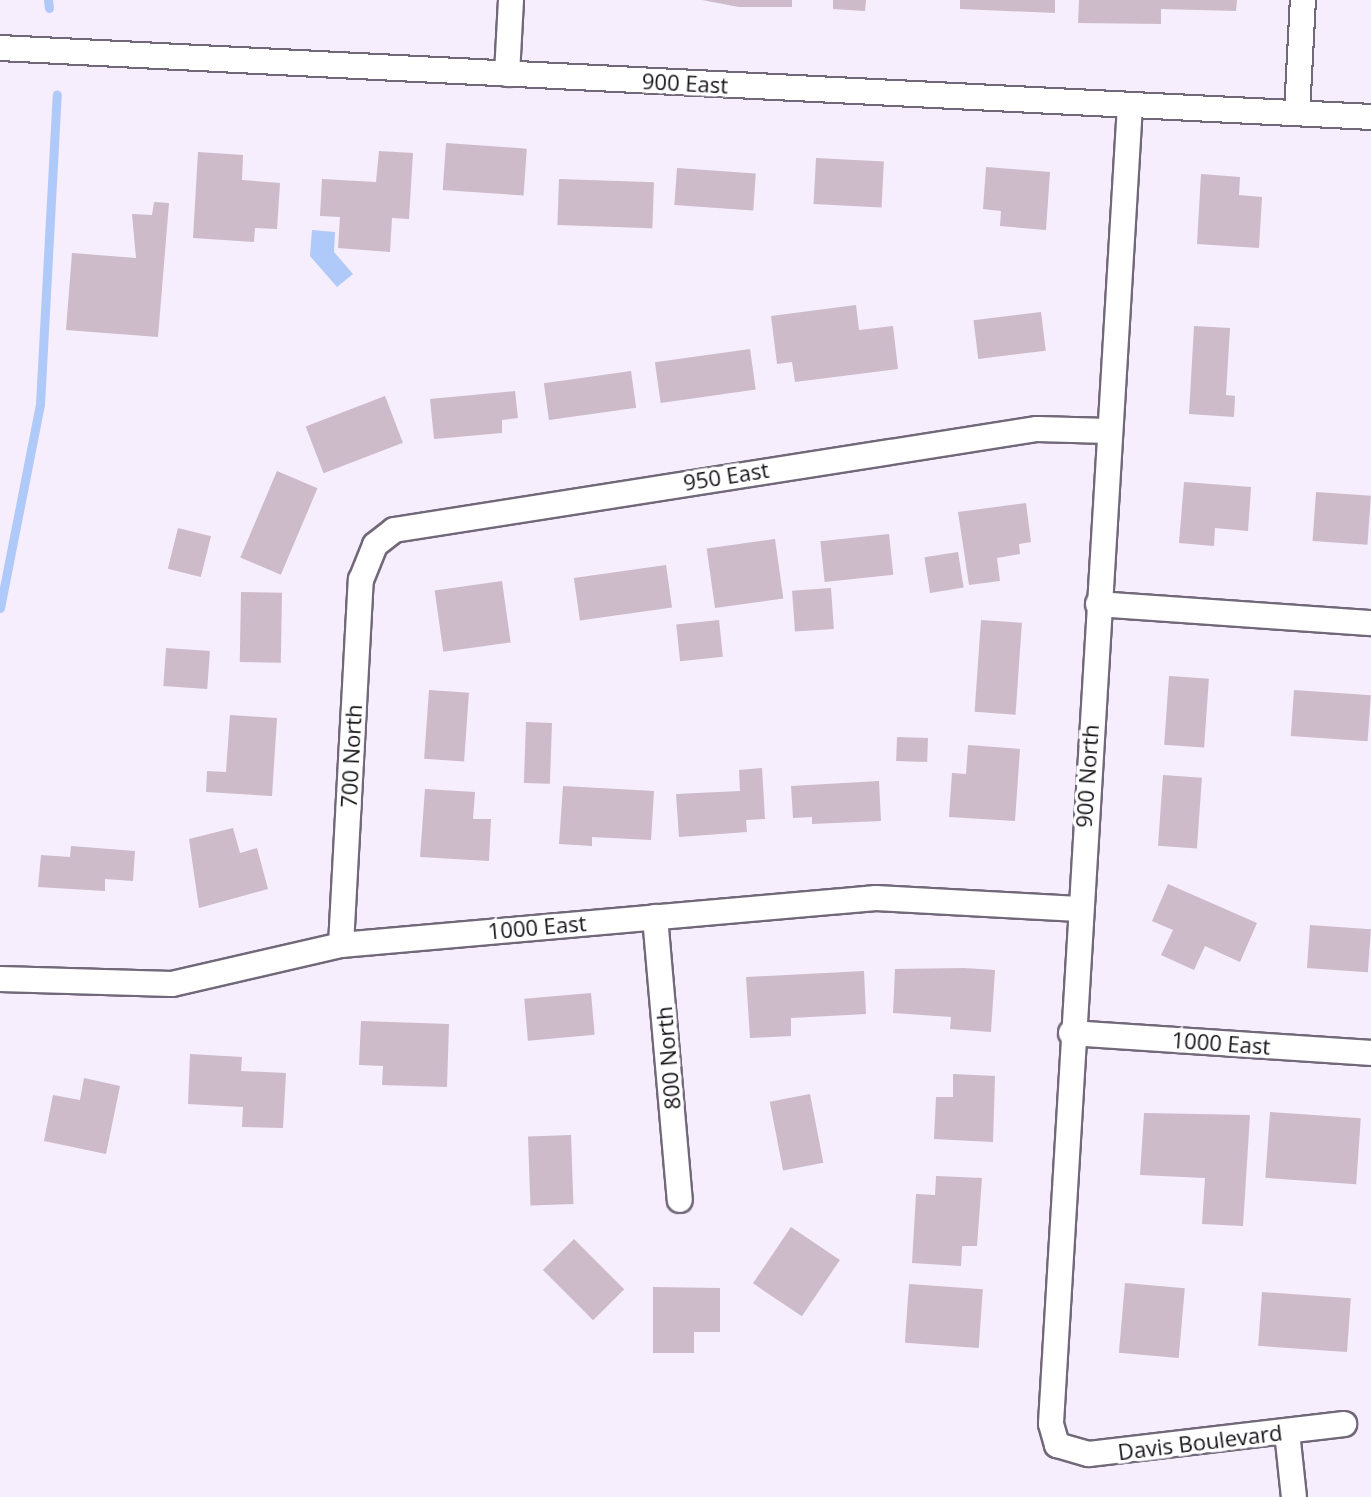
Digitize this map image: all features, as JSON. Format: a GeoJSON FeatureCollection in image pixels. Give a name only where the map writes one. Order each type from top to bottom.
{"type":"FeatureCollection","features":[{"type":"Feature","properties":{"kind":"street"},"geometry":{"type":"LineString","coordinates":[[507,74],[511,0]]}},
{"type":"Feature","properties":{"kind":"street"},"geometry":{"type":"LineString","coordinates":[[1297,113],[1303,0]]}},
{"type":"Feature","properties":{"kind":"street","name":"900 East"},"geometry":{"type":"LineString","coordinates":[[0,48],[1371,117]]}},
{"type":"Feature","properties":{"kind":"street","name":"900 North"},"geometry":{"type":"LineString","coordinates":[[1057,1445],[1049,1376],[1130,105]]}},
{"type":"Feature","properties":{"kind":"street","name":"950 East"},"geometry":{"type":"LineString","coordinates":[[363,567],[384,537],[416,522],[1037,429],[1109,431]]}},
{"type":"Feature","properties":{"kind":"street","name":"700 North"},"geometry":{"type":"LineString","coordinates":[[341,945],[363,567]]}},
{"type":"Feature","properties":{"kind":"street"},"geometry":{"type":"LineString","coordinates":[[1098,604],[1371,623]]}},
{"type":"Feature","properties":{"kind":"street","name":"1000 East"},"geometry":{"type":"LineString","coordinates":[[0,979],[172,984],[341,945],[876,898],[1079,909]]}},
{"type":"Feature","properties":{"kind":"street","name":"800 North"},"geometry":{"type":"LineString","coordinates":[[655,917],[680,1200]]}},
{"type":"Feature","properties":{"kind":"street","name":"1000 East"},"geometry":{"type":"LineString","coordinates":[[1071,1033],[1371,1053]]}},
{"type":"Feature","properties":{"kind":"street","name":"Davis Boulevard"},"geometry":{"type":"LineString","coordinates":[[1057,1445],[1106,1454],[1344,1424]]}},
{"type":"Feature","properties":{"kind":"street"},"geometry":{"type":"LineString","coordinates":[[1287,1432],[1294,1497]]}},
{"type":"Feature","properties":{"kind":"water"},"geometry":{"type":"Polygon","coordinates":[[[312,230],[335,232],[334,252],[353,274],[337,287],[310,256],[312,230]]]}},
{"type":"Feature","properties":{"kind":"building"},"geometry":{"type":"Polygon","coordinates":[[[702,0],[792,0],[792,7],[739,7],[702,0]]]}},
{"type":"Feature","properties":{"kind":"building"},"geometry":{"type":"Polygon","coordinates":[[[833,0],[866,0],[865,11],[833,9],[833,0]]]}},
{"type":"Feature","properties":{"kind":"building"},"geometry":{"type":"Polygon","coordinates":[[[960,0],[1055,0],[1055,13],[960,9],[960,0]]]}},
{"type":"Feature","properties":{"kind":"building"},"geometry":{"type":"Polygon","coordinates":[[[1079,0],[1237,0],[1236,11],[1161,9],[1161,24],[1078,23],[1079,0]]]}},
{"type":"Feature","properties":{"kind":"building"},"geometry":{"type":"Polygon","coordinates":[[[446,143],[527,149],[524,196],[443,190],[446,143]]]}},
{"type":"Feature","properties":{"kind":"building"},"geometry":{"type":"Polygon","coordinates":[[[379,151],[413,153],[409,219],[392,218],[390,252],[338,248],[340,217],[320,216],[322,179],[376,182],[379,151]]]}},
{"type":"Feature","properties":{"kind":"building"},"geometry":{"type":"Polygon","coordinates":[[[198,152],[243,155],[242,180],[280,183],[277,229],[255,228],[254,242],[193,238],[198,152]]]}},
{"type":"Feature","properties":{"kind":"building"},"geometry":{"type":"Polygon","coordinates":[[[816,158],[884,162],[881,207],[814,204],[816,158]]]}},
{"type":"Feature","properties":{"kind":"building"},"geometry":{"type":"Polygon","coordinates":[[[986,167],[1050,172],[1046,230],[1000,226],[1001,211],[983,209],[986,167]]]}},
{"type":"Feature","properties":{"kind":"building"},"geometry":{"type":"Polygon","coordinates":[[[677,168],[756,174],[753,210],[674,205],[677,168]]]}},
{"type":"Feature","properties":{"kind":"building"},"geometry":{"type":"Polygon","coordinates":[[[1201,174],[1240,177],[1239,195],[1262,197],[1259,248],[1197,244],[1201,174]]]}},
{"type":"Feature","properties":{"kind":"building"},"geometry":{"type":"Polygon","coordinates":[[[559,179],[654,182],[652,228],[557,225],[559,179]]]}},
{"type":"Feature","properties":{"kind":"building"},"geometry":{"type":"Polygon","coordinates":[[[154,202],[169,203],[158,337],[66,330],[72,253],[136,258],[132,214],[152,215],[154,202]]]}},
{"type":"Feature","properties":{"kind":"building"},"geometry":{"type":"Polygon","coordinates":[[[856,305],[859,330],[893,326],[898,369],[795,382],[792,362],[777,364],[771,316],[856,305]]]}},
{"type":"Feature","properties":{"kind":"building"},"geometry":{"type":"Polygon","coordinates":[[[1041,312],[1046,351],[978,359],[974,320],[1041,312]]]}},
{"type":"Feature","properties":{"kind":"building"},"geometry":{"type":"Polygon","coordinates":[[[1194,326],[1230,328],[1226,395],[1235,396],[1234,417],[1189,414],[1194,326]]]}},
{"type":"Feature","properties":{"kind":"building"},"geometry":{"type":"Polygon","coordinates":[[[750,349],[756,390],[661,403],[655,362],[750,349]]]}},
{"type":"Feature","properties":{"kind":"building"},"geometry":{"type":"Polygon","coordinates":[[[631,371],[636,408],[549,420],[544,383],[631,371]]]}},
{"type":"Feature","properties":{"kind":"building"},"geometry":{"type":"Polygon","coordinates":[[[515,391],[518,418],[502,420],[502,433],[434,439],[430,399],[515,391]]]}},
{"type":"Feature","properties":{"kind":"building"},"geometry":{"type":"Polygon","coordinates":[[[385,396],[403,443],[324,473],[306,426],[385,396]]]}},
{"type":"Feature","properties":{"kind":"building"},"geometry":{"type":"Polygon","coordinates":[[[277,471],[318,488],[281,575],[240,558],[277,471]]]}},
{"type":"Feature","properties":{"kind":"building"},"geometry":{"type":"Polygon","coordinates":[[[1184,482],[1251,487],[1248,531],[1215,528],[1214,546],[1179,543],[1184,482]]]}},
{"type":"Feature","properties":{"kind":"building"},"geometry":{"type":"Polygon","coordinates":[[[1316,492],[1371,496],[1367,545],[1313,541],[1316,492]]]}},
{"type":"Feature","properties":{"kind":"building"},"geometry":{"type":"Polygon","coordinates":[[[1026,503],[1031,542],[1019,544],[1020,554],[997,558],[1000,581],[969,585],[958,512],[1026,503]]]}},
{"type":"Feature","properties":{"kind":"building"},"geometry":{"type":"Polygon","coordinates":[[[178,528],[211,536],[201,577],[168,569],[178,528]]]}},
{"type":"Feature","properties":{"kind":"building"},"geometry":{"type":"Polygon","coordinates":[[[889,534],[893,575],[825,582],[820,541],[889,534]]]}},
{"type":"Feature","properties":{"kind":"building"},"geometry":{"type":"Polygon","coordinates":[[[775,539],[783,598],[715,608],[707,549],[775,539]]]}},
{"type":"Feature","properties":{"kind":"building"},"geometry":{"type":"Polygon","coordinates":[[[958,552],[964,588],[930,593],[924,557],[958,552]]]}},
{"type":"Feature","properties":{"kind":"building"},"geometry":{"type":"Polygon","coordinates":[[[666,565],[672,608],[580,621],[574,578],[666,565]]]}},
{"type":"Feature","properties":{"kind":"building"},"geometry":{"type":"Polygon","coordinates":[[[502,581],[511,642],[443,652],[435,590],[502,581]]]}},
{"type":"Feature","properties":{"kind":"building"},"geometry":{"type":"Polygon","coordinates":[[[831,588],[834,629],[795,632],[792,591],[831,588]]]}},
{"type":"Feature","properties":{"kind":"building"},"geometry":{"type":"Polygon","coordinates":[[[241,592],[282,593],[281,663],[240,662],[241,592]]]}},
{"type":"Feature","properties":{"kind":"building"},"geometry":{"type":"Polygon","coordinates":[[[719,620],[723,657],[680,661],[676,624],[719,620]]]}},
{"type":"Feature","properties":{"kind":"building"},"geometry":{"type":"Polygon","coordinates":[[[981,620],[1022,623],[1015,715],[975,712],[981,620]]]}},
{"type":"Feature","properties":{"kind":"building"},"geometry":{"type":"Polygon","coordinates":[[[166,648],[210,651],[207,689],[163,686],[166,648]]]}},
{"type":"Feature","properties":{"kind":"building"},"geometry":{"type":"Polygon","coordinates":[[[1169,676],[1209,679],[1204,748],[1164,745],[1169,676]]]}},
{"type":"Feature","properties":{"kind":"building"},"geometry":{"type":"Polygon","coordinates":[[[429,690],[469,693],[464,762],[424,759],[429,690]]]}},
{"type":"Feature","properties":{"kind":"building"},"geometry":{"type":"Polygon","coordinates":[[[1294,690],[1371,695],[1368,741],[1291,736],[1294,690]]]}},
{"type":"Feature","properties":{"kind":"building"},"geometry":{"type":"Polygon","coordinates":[[[230,715],[277,718],[272,796],[206,792],[207,771],[226,772],[230,715]]]}},
{"type":"Feature","properties":{"kind":"building"},"geometry":{"type":"Polygon","coordinates":[[[526,722],[552,723],[550,784],[524,783],[526,722]]]}},
{"type":"Feature","properties":{"kind":"building"},"geometry":{"type":"Polygon","coordinates":[[[897,737],[928,738],[927,762],[896,761],[897,737]]]}},
{"type":"Feature","properties":{"kind":"building"},"geometry":{"type":"Polygon","coordinates":[[[968,745],[1020,749],[1015,821],[949,817],[952,773],[966,774],[968,745]]]}},
{"type":"Feature","properties":{"kind":"building"},"geometry":{"type":"Polygon","coordinates":[[[762,768],[765,819],[746,820],[747,832],[679,837],[676,794],[740,791],[739,770],[762,768]]]}},
{"type":"Feature","properties":{"kind":"building"},"geometry":{"type":"Polygon","coordinates":[[[1163,775],[1202,778],[1197,849],[1158,846],[1163,775]]]}},
{"type":"Feature","properties":{"kind":"building"},"geometry":{"type":"Polygon","coordinates":[[[879,781],[881,821],[812,824],[812,817],[793,818],[791,786],[879,781]]]}},
{"type":"Feature","properties":{"kind":"building"},"geometry":{"type":"Polygon","coordinates":[[[563,786],[654,791],[651,840],[592,837],[592,846],[559,844],[563,786]]]}},
{"type":"Feature","properties":{"kind":"building"},"geometry":{"type":"Polygon","coordinates":[[[425,789],[475,792],[473,819],[491,819],[489,861],[420,857],[425,789]]]}},
{"type":"Feature","properties":{"kind":"building"},"geometry":{"type":"Polygon","coordinates":[[[233,828],[240,853],[257,848],[268,889],[199,908],[189,839],[233,828]]]}},
{"type":"Feature","properties":{"kind":"building"},"geometry":{"type":"Polygon","coordinates":[[[71,846],[135,851],[133,881],[105,879],[105,891],[38,887],[41,855],[70,857],[71,846]]]}},
{"type":"Feature","properties":{"kind":"building"},"geometry":{"type":"Polygon","coordinates":[[[1168,884],[1257,923],[1240,962],[1205,946],[1194,970],[1161,955],[1173,930],[1152,921],[1168,884]]]}},
{"type":"Feature","properties":{"kind":"building"},"geometry":{"type":"Polygon","coordinates":[[[1310,925],[1371,929],[1368,972],[1307,968],[1310,925]]]}},
{"type":"Feature","properties":{"kind":"building"},"geometry":{"type":"Polygon","coordinates":[[[895,969],[995,970],[991,1032],[950,1029],[951,1017],[893,1013],[895,969]]]}},
{"type":"Feature","properties":{"kind":"building"},"geometry":{"type":"Polygon","coordinates":[[[864,971],[866,1014],[791,1018],[791,1036],[750,1038],[746,977],[864,971]]]}},
{"type":"Feature","properties":{"kind":"building"},"geometry":{"type":"Polygon","coordinates":[[[591,993],[595,1035],[528,1041],[524,999],[591,993]]]}},
{"type":"Feature","properties":{"kind":"building"},"geometry":{"type":"Polygon","coordinates":[[[361,1021],[449,1024],[447,1087],[382,1085],[383,1066],[359,1065],[361,1021]]]}},
{"type":"Feature","properties":{"kind":"building"},"geometry":{"type":"Polygon","coordinates":[[[190,1054],[242,1057],[241,1071],[286,1073],[283,1128],[242,1127],[243,1107],[188,1104],[190,1054]]]}},
{"type":"Feature","properties":{"kind":"building"},"geometry":{"type":"Polygon","coordinates":[[[953,1074],[995,1076],[993,1142],[934,1139],[936,1097],[953,1097],[953,1074]]]}},
{"type":"Feature","properties":{"kind":"building"},"geometry":{"type":"Polygon","coordinates":[[[84,1078],[120,1086],[106,1154],[44,1141],[53,1095],[80,1100],[84,1078]]]}},
{"type":"Feature","properties":{"kind":"building"},"geometry":{"type":"Polygon","coordinates":[[[810,1094],[823,1163],[783,1171],[770,1102],[810,1094]]]}},
{"type":"Feature","properties":{"kind":"building"},"geometry":{"type":"Polygon","coordinates":[[[1270,1112],[1361,1118],[1356,1184],[1265,1178],[1270,1112]]]}},
{"type":"Feature","properties":{"kind":"building"},"geometry":{"type":"Polygon","coordinates":[[[1144,1113],[1250,1115],[1243,1226],[1202,1224],[1205,1178],[1140,1175],[1144,1113]]]}},
{"type":"Feature","properties":{"kind":"building"},"geometry":{"type":"Polygon","coordinates":[[[571,1135],[573,1204],[530,1205],[528,1137],[571,1135]]]}},
{"type":"Feature","properties":{"kind":"building"},"geometry":{"type":"Polygon","coordinates":[[[936,1176],[982,1178],[977,1246],[962,1246],[961,1266],[912,1263],[916,1194],[935,1195],[936,1176]]]}},
{"type":"Feature","properties":{"kind":"building"},"geometry":{"type":"Polygon","coordinates":[[[791,1227],[840,1260],[802,1316],[753,1283],[791,1227]]]}},
{"type":"Feature","properties":{"kind":"building"},"geometry":{"type":"Polygon","coordinates":[[[574,1239],[624,1289],[593,1320],[543,1270],[574,1239]]]}},
{"type":"Feature","properties":{"kind":"building"},"geometry":{"type":"Polygon","coordinates":[[[1125,1283],[1185,1288],[1179,1358],[1119,1353],[1125,1283]]]}},
{"type":"Feature","properties":{"kind":"building"},"geometry":{"type":"Polygon","coordinates":[[[909,1284],[983,1289],[979,1348],[905,1343],[909,1284]]]}},
{"type":"Feature","properties":{"kind":"building"},"geometry":{"type":"Polygon","coordinates":[[[653,1287],[720,1288],[720,1332],[694,1332],[694,1353],[653,1353],[653,1287]]]}},
{"type":"Feature","properties":{"kind":"building"},"geometry":{"type":"Polygon","coordinates":[[[1262,1292],[1351,1298],[1347,1352],[1258,1346],[1262,1292]]]}},
{"type":"Feature","properties":{"kind":"waterway"},"geometry":{"type":"LineString","coordinates":[[48,0],[49,8]]}},
{"type":"Feature","properties":{"kind":"waterway"},"geometry":{"type":"LineString","coordinates":[[0,608],[40,404],[57,94]]}}]}
